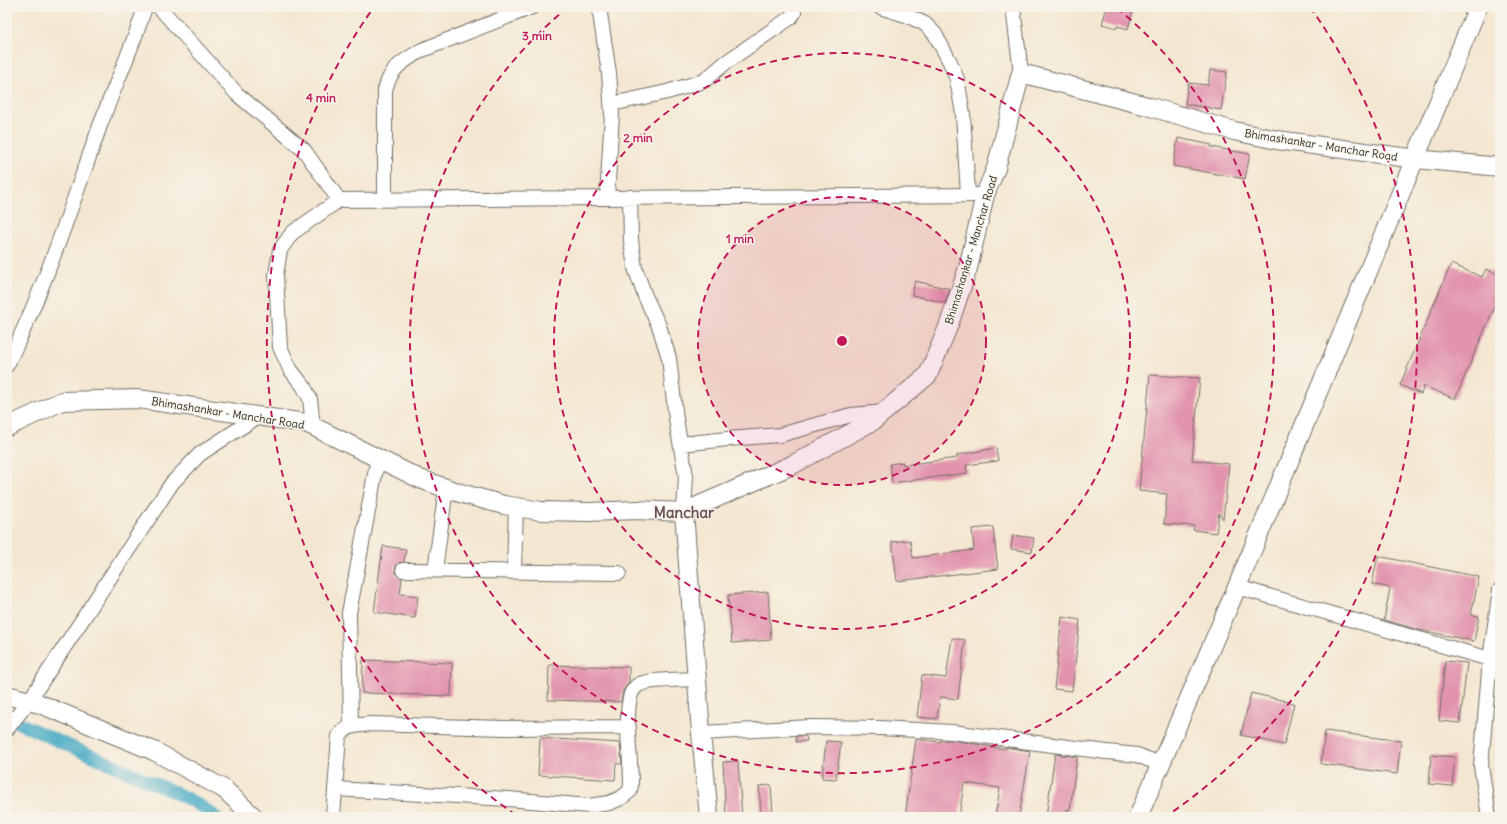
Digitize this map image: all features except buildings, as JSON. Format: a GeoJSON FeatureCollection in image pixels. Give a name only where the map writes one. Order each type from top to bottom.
{"type":"FeatureCollection","features":[{"type":"Feature","properties":{"kind":"main road"},"geometry":{"type":"LineString","coordinates":[[1138,817],[1238,587],[1478,7]]}},
{"type":"Feature","properties":{"kind":"main road","name":"Bhimashankar - Manchar Road"},"geometry":{"type":"LineString","coordinates":[[7,427],[62,400],[138,399],[306,423],[420,478],[468,495],[516,507],[541,511],[589,512],[636,510],[684,512],[792,465],[873,421],[886,412],[928,374],[948,327],[968,268],[977,195],[998,162],[1021,74],[1147,106],[1234,131],[1276,140],[1416,159],[1500,166]]}},
{"type":"Feature","properties":{"kind":"main road"},"geometry":{"type":"LineString","coordinates":[[684,512],[709,817]]}},
{"type":"Feature","properties":{"kind":"main road"},"geometry":{"type":"LineString","coordinates":[[7,695],[28,702],[40,704],[154,751],[224,788],[254,817]]}},
{"type":"Feature","properties":{"kind":"street"},"geometry":{"type":"LineString","coordinates":[[7,366],[19,341],[53,258],[111,94],[127,60],[145,7]]}},
{"type":"Feature","properties":{"kind":"street"},"geometry":{"type":"LineString","coordinates":[[159,7],[237,94],[304,150],[339,200]]}},
{"type":"Feature","properties":{"kind":"street"},"geometry":{"type":"LineString","coordinates":[[385,199],[385,90],[388,79],[394,69],[405,60],[422,50],[532,7]]}},
{"type":"Feature","properties":{"kind":"street"},"geometry":{"type":"LineString","coordinates":[[599,7],[612,104],[607,198]]}},
{"type":"Feature","properties":{"kind":"street"},"geometry":{"type":"LineString","coordinates":[[612,104],[668,92],[704,81],[725,63],[790,18],[794,13],[794,7]]}},
{"type":"Feature","properties":{"kind":"street"},"geometry":{"type":"LineString","coordinates":[[313,426],[310,399],[304,387],[290,369],[280,346],[276,275],[280,250],[292,233],[339,200],[977,195],[957,79],[950,62],[935,34],[925,24],[906,14],[880,7]]}},
{"type":"Feature","properties":{"kind":"street"},"geometry":{"type":"LineString","coordinates":[[1013,7],[1021,74]]}},
{"type":"Feature","properties":{"kind":"street"},"geometry":{"type":"LineString","coordinates":[[630,198],[631,241],[635,268],[645,296],[659,326],[669,358],[676,419],[686,476],[684,512]]}},
{"type":"Feature","properties":{"kind":"street"},"geometry":{"type":"LineString","coordinates":[[681,444],[780,435],[851,415],[886,412]]}},
{"type":"Feature","properties":{"kind":"street"},"geometry":{"type":"LineString","coordinates":[[7,729],[28,702],[172,483],[200,454],[257,417]]}},
{"type":"Feature","properties":{"kind":"street"},"geometry":{"type":"LineString","coordinates":[[351,727],[350,613],[378,458]]}},
{"type":"Feature","properties":{"kind":"street"},"geometry":{"type":"LineString","coordinates":[[435,570],[446,488]]}},
{"type":"Feature","properties":{"kind":"street"},"geometry":{"type":"LineString","coordinates":[[514,570],[516,507]]}},
{"type":"Feature","properties":{"kind":"street"},"geometry":{"type":"LineString","coordinates":[[403,570],[514,570],[619,573]]}},
{"type":"Feature","properties":{"kind":"street"},"geometry":{"type":"LineString","coordinates":[[1238,587],[1495,660]]}},
{"type":"Feature","properties":{"kind":"street"},"geometry":{"type":"LineString","coordinates":[[1489,817],[1481,766],[1495,660],[1500,590]]}},
{"type":"Feature","properties":{"kind":"street"},"geometry":{"type":"LineString","coordinates":[[335,789],[508,799],[589,806],[608,803],[621,798],[630,791],[631,770],[629,705],[631,692],[638,684],[697,679]]}},
{"type":"Feature","properties":{"kind":"street"},"geometry":{"type":"LineString","coordinates":[[333,817],[339,736],[344,729],[357,725],[371,724],[504,728],[629,727]]}},
{"type":"Feature","properties":{"kind":"street"},"geometry":{"type":"LineString","coordinates":[[701,733],[810,727],[952,732],[1137,755],[1160,764]]}},
{"type":"Feature","properties":{"kind":"waterway"},"geometry":{"type":"LineString","coordinates":[[7,717],[173,792],[200,806],[216,817]]}},
{"type":"Feature","properties":{"kind":"district","name":"Manchar"},"geometry":{"type":"Point","coordinates":[684,512]}}]}
